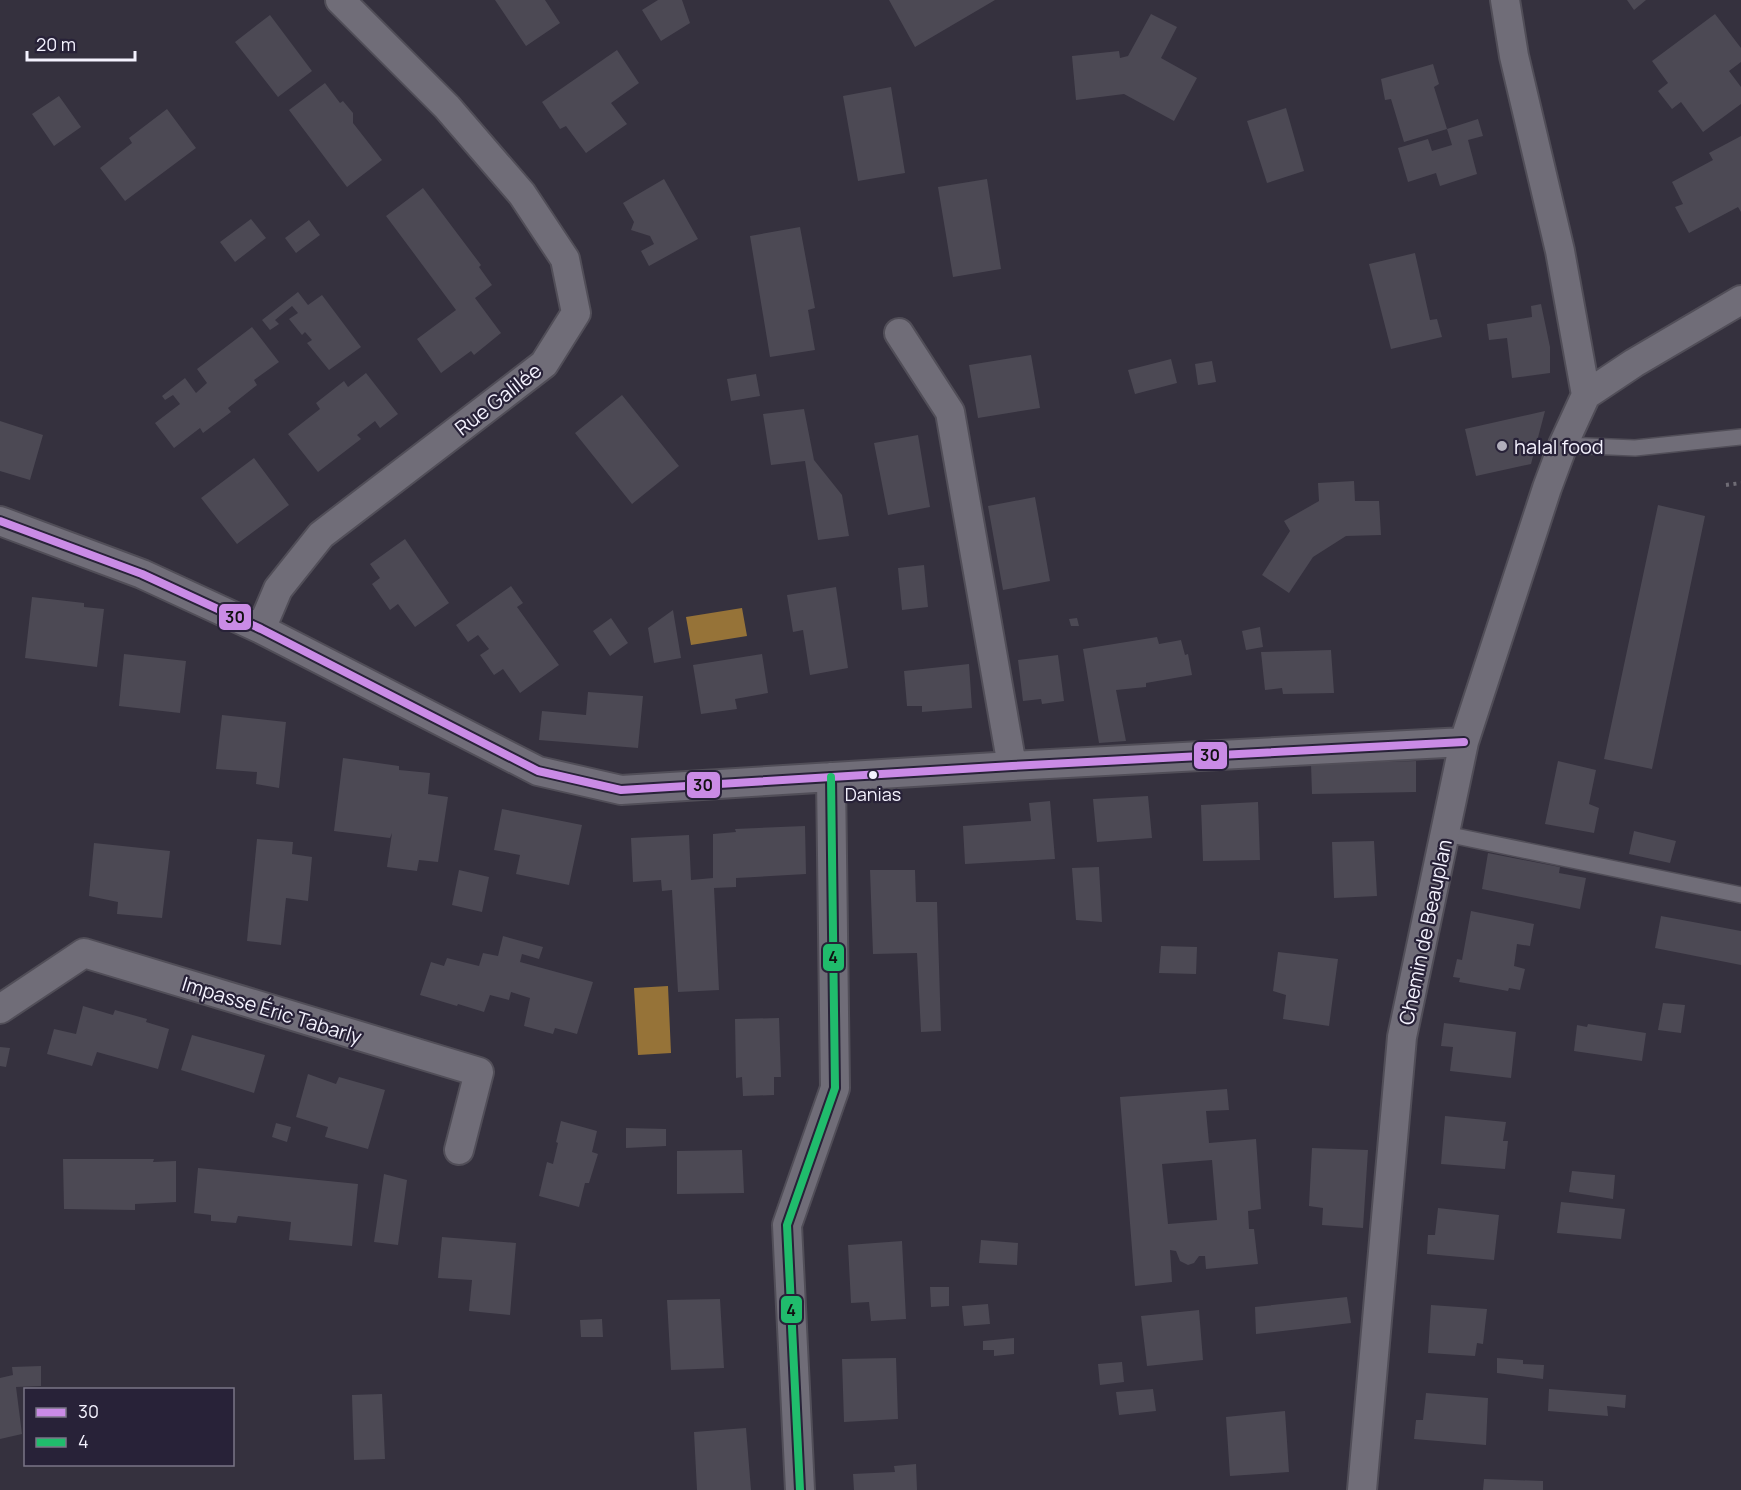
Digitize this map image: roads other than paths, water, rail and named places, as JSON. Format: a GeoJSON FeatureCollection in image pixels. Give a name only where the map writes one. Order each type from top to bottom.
{"type":"FeatureCollection","features":[{"type":"Feature","properties":{"kind":"street","name":"Rue Galilée"},"geometry":{"type":"LineString","coordinates":[[261,629],[278,589],[321,536],[544,364],[576,313],[566,259],[522,194],[447,107],[340,0]]}},
{"type":"Feature","properties":{"kind":"street"},"geometry":{"type":"LineString","coordinates":[[1505,0],[1514,56],[1560,251],[1586,395],[1634,363],[1741,300]]}},
{"type":"Feature","properties":{"kind":"street"},"geometry":{"type":"LineString","coordinates":[[899,333],[950,412],[1012,766]]}},
{"type":"Feature","properties":{"kind":"street","name":"Chemin de Beauplan"},"geometry":{"type":"LineString","coordinates":[[1362,1490],[1402,1037],[1464,742],[1563,445],[1586,395]]}},
{"type":"Feature","properties":{"kind":"street"},"geometry":{"type":"LineString","coordinates":[[0,521],[142,574],[261,629],[538,771],[621,790],[1464,742]]}},
{"type":"Feature","properties":{"kind":"street"},"geometry":{"type":"LineString","coordinates":[[800,1490],[787,1225],[835,1088],[831,777]]}},
{"type":"Feature","properties":{"kind":"street","name":"Impasse Éric Tabarly"},"geometry":{"type":"LineString","coordinates":[[0,1009],[84,953],[479,1072],[459,1150]]}},
{"type":"Feature","properties":{"kind":"lane"},"geometry":{"type":"LineString","coordinates":[[1563,445],[1635,448],[1741,436]]}},
{"type":"Feature","properties":{"kind":"lane"},"geometry":{"type":"LineString","coordinates":[[1446,834],[1741,895]]}},
{"type":"Feature","properties":{"kind":"place","name":"halal food"},"geometry":{"type":"Point","coordinates":[1502,446]}},
{"type":"Feature","properties":{"kind":"place","name":"Danias"},"geometry":{"type":"Point","coordinates":[873,775]}}]}
